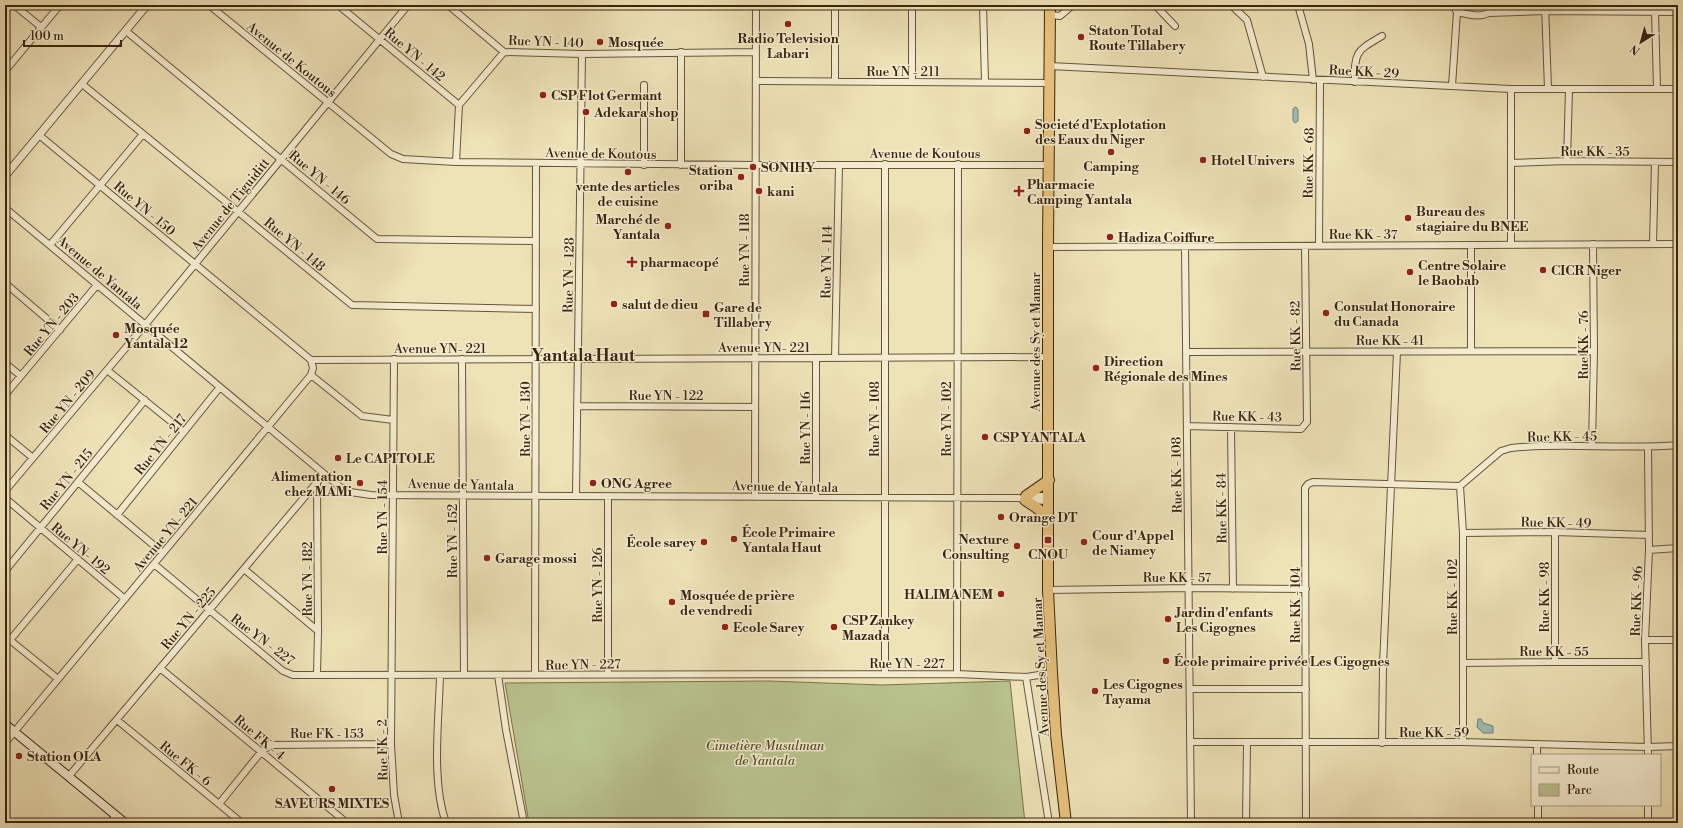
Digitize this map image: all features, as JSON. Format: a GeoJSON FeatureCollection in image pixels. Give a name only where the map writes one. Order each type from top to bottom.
{"type":"FeatureCollection","features":[{"type":"Feature","properties":{"kind":"highway","name":"Avenue des Sy et Mamar"},"geometry":{"type":"LineString","coordinates":[[1050,10],[1048,165],[1048,590],[1056,735],[1066,823]]}},
{"type":"Feature","properties":{"kind":"highway"},"geometry":{"type":"LineString","coordinates":[[1048,518],[1023,498],[1049,480]]}},
{"type":"Feature","properties":{"kind":"main road"},"geometry":{"type":"LineString","coordinates":[[5,724],[126,823]]}},
{"type":"Feature","properties":{"kind":"street"},"geometry":{"type":"LineString","coordinates":[[14,5],[41,27]]}},
{"type":"Feature","properties":{"kind":"street"},"geometry":{"type":"LineString","coordinates":[[5,70],[60,5]]}},
{"type":"Feature","properties":{"kind":"street"},"geometry":{"type":"LineString","coordinates":[[5,176],[148,5]]}},
{"type":"Feature","properties":{"kind":"street","name":"Avenue de Koutous"},"geometry":{"type":"LineString","coordinates":[[209,5],[328,103],[396,157],[402,159],[536,164],[1048,165]]}},
{"type":"Feature","properties":{"kind":"street","name":"Rue YN - 142"},"geometry":{"type":"LineString","coordinates":[[338,5],[459,105]]}},
{"type":"Feature","properties":{"kind":"street","name":"Avenue de Tiguiditt"},"geometry":{"type":"LineString","coordinates":[[145,325],[408,5]]}},
{"type":"Feature","properties":{"kind":"street","name":"Rue YN - 140"},"geometry":{"type":"LineString","coordinates":[[448,5],[504,52],[582,54],[756,52]]}},
{"type":"Feature","properties":{"kind":"street","name":"Rue YN - 118"},"geometry":{"type":"LineString","coordinates":[[755,496],[756,5]]}},
{"type":"Feature","properties":{"kind":"street"},"geometry":{"type":"LineString","coordinates":[[835,5],[835,81]]}},
{"type":"Feature","properties":{"kind":"street"},"geometry":{"type":"LineString","coordinates":[[912,5],[912,82]]}},
{"type":"Feature","properties":{"kind":"street"},"geometry":{"type":"LineString","coordinates":[[983,5],[985,82]]}},
{"type":"Feature","properties":{"kind":"street"},"geometry":{"type":"LineString","coordinates":[[1050,10],[1060,16],[1073,5]]}},
{"type":"Feature","properties":{"kind":"street"},"geometry":{"type":"LineString","coordinates":[[1155,5],[1175,26]]}},
{"type":"Feature","properties":{"kind":"street"},"geometry":{"type":"LineString","coordinates":[[1231,5],[1247,20],[1263,77]]}},
{"type":"Feature","properties":{"kind":"street"},"geometry":{"type":"LineString","coordinates":[[1298,5],[1309,44],[1313,80]]}},
{"type":"Feature","properties":{"kind":"street"},"geometry":{"type":"LineString","coordinates":[[1452,5],[1457,12],[1452,86]]}},
{"type":"Feature","properties":{"kind":"street"},"geometry":{"type":"LineString","coordinates":[[1488,13],[1491,5]]}},
{"type":"Feature","properties":{"kind":"street"},"geometry":{"type":"LineString","coordinates":[[1457,12],[1478,16],[1488,13],[1545,8],[1657,8],[1678,12]]}},
{"type":"Feature","properties":{"kind":"street"},"geometry":{"type":"LineString","coordinates":[[1545,8],[1548,89]]}},
{"type":"Feature","properties":{"kind":"street"},"geometry":{"type":"LineString","coordinates":[[1657,8],[1657,89]]}},
{"type":"Feature","properties":{"kind":"street","name":"Rue YN - 146"},"geometry":{"type":"LineString","coordinates":[[126,31],[377,239],[536,241]]}},
{"type":"Feature","properties":{"kind":"street"},"geometry":{"type":"LineString","coordinates":[[1355,82],[1356,58],[1358,52],[1382,36]]}},
{"type":"Feature","properties":{"kind":"street"},"geometry":{"type":"LineString","coordinates":[[456,162],[459,105],[504,52]]}},
{"type":"Feature","properties":{"kind":"street"},"geometry":{"type":"LineString","coordinates":[[681,52],[681,165]]}},
{"type":"Feature","properties":{"kind":"street","name":"Rue YN - 128"},"geometry":{"type":"LineString","coordinates":[[576,496],[582,54]]}},
{"type":"Feature","properties":{"kind":"street","name":"Rue KK - 29"},"geometry":{"type":"LineString","coordinates":[[1050,66],[1512,89],[1678,89]]}},
{"type":"Feature","properties":{"kind":"street","name":"Rue KK - 68"},"geometry":{"type":"LineString","coordinates":[[1319,246],[1320,80]]}},
{"type":"Feature","properties":{"kind":"street","name":"Rue YN - 211"},"geometry":{"type":"LineString","coordinates":[[756,81],[1049,83]]}},
{"type":"Feature","properties":{"kind":"street","name":"Rue YN - 148"},"geometry":{"type":"LineString","coordinates":[[82,84],[352,306],[536,309]]}},
{"type":"Feature","properties":{"kind":"street"},"geometry":{"type":"LineString","coordinates":[[644,85],[644,165]]}},
{"type":"Feature","properties":{"kind":"street"},"geometry":{"type":"LineString","coordinates":[[1511,245],[1512,89]]}},
{"type":"Feature","properties":{"kind":"street"},"geometry":{"type":"LineString","coordinates":[[1567,161],[1569,89]]}},
{"type":"Feature","properties":{"kind":"street"},"geometry":{"type":"LineString","coordinates":[[50,245],[101,186],[143,134]]}},
{"type":"Feature","properties":{"kind":"street","name":"Rue YN - 150"},"geometry":{"type":"LineString","coordinates":[[39,135],[310,360]]}},
{"type":"Feature","properties":{"kind":"street","name":"Rue KK - 35"},"geometry":{"type":"LineString","coordinates":[[1511,163],[1567,161],[1678,162]]}},
{"type":"Feature","properties":{"kind":"street"},"geometry":{"type":"LineString","coordinates":[[1653,244],[1654,162]]}},
{"type":"Feature","properties":{"kind":"street","name":"Rue YN - 130"},"geometry":{"type":"LineString","coordinates":[[535,675],[536,164]]}},
{"type":"Feature","properties":{"kind":"street","name":"Rue YN - 108"},"geometry":{"type":"LineString","coordinates":[[885,164],[885,674]]}},
{"type":"Feature","properties":{"kind":"street","name":"Rue YN - 102"},"geometry":{"type":"LineString","coordinates":[[957,674],[958,164]]}},
{"type":"Feature","properties":{"kind":"street","name":"Rue YN - 114"},"geometry":{"type":"LineString","coordinates":[[835,358],[838,165]]}},
{"type":"Feature","properties":{"kind":"street","name":"Avenue de Yantala"},"geometry":{"type":"LineString","coordinates":[[5,208],[324,474],[340,487],[350,492],[371,495],[755,496],[1048,499]]}},
{"type":"Feature","properties":{"kind":"street","name":"Rue KK - 76"},"geometry":{"type":"LineString","coordinates":[[1592,446],[1594,351],[1593,244]]}},
{"type":"Feature","properties":{"kind":"street","name":"Rue KK - 37"},"geometry":{"type":"LineString","coordinates":[[1048,247],[1678,244]]}},
{"type":"Feature","properties":{"kind":"street"},"geometry":{"type":"LineString","coordinates":[[1471,350],[1472,245]]}},
{"type":"Feature","properties":{"kind":"street","name":"Rue KK - 82"},"geometry":{"type":"LineString","coordinates":[[1305,246],[1307,422],[1305,426]]}},
{"type":"Feature","properties":{"kind":"street","name":"Rue KK - 108"},"geometry":{"type":"LineString","coordinates":[[1185,247],[1191,823]]}},
{"type":"Feature","properties":{"kind":"street","name":"Rue YN - 203"},"geometry":{"type":"LineString","coordinates":[[5,395],[98,285]]}},
{"type":"Feature","properties":{"kind":"street"},"geometry":{"type":"LineString","coordinates":[[6,286],[60,330]]}},
{"type":"Feature","properties":{"kind":"street","name":"Rue YN - 209"},"geometry":{"type":"LineString","coordinates":[[5,491],[145,325]]}},
{"type":"Feature","properties":{"kind":"street","name":"Rue KK - 41"},"geometry":{"type":"LineString","coordinates":[[1186,352],[1397,352],[1471,350],[1594,351]]}},
{"type":"Feature","properties":{"kind":"street"},"geometry":{"type":"LineString","coordinates":[[1382,743],[1383,665],[1397,352]]}},
{"type":"Feature","properties":{"kind":"street","name":"Avenue YN- 221"},"geometry":{"type":"LineString","coordinates":[[310,360],[1048,357]]}},
{"type":"Feature","properties":{"kind":"street","name":"Rue YN - 116"},"geometry":{"type":"LineString","coordinates":[[816,358],[816,497]]}},
{"type":"Feature","properties":{"kind":"street","name":"Rue YN - 154"},"geometry":{"type":"LineString","coordinates":[[393,675],[394,359]]}},
{"type":"Feature","properties":{"kind":"street","name":"Rue YN - 152"},"geometry":{"type":"LineString","coordinates":[[462,359],[464,675]]}},
{"type":"Feature","properties":{"kind":"street"},"geometry":{"type":"LineString","coordinates":[[310,360],[313,368],[311,375],[362,416],[393,420]]}},
{"type":"Feature","properties":{"kind":"street"},"geometry":{"type":"LineString","coordinates":[[5,362],[21,376]]}},
{"type":"Feature","properties":{"kind":"street"},"geometry":{"type":"LineString","coordinates":[[107,370],[184,432]]}},
{"type":"Feature","properties":{"kind":"street","name":"Avenue YN- 221"},"geometry":{"type":"LineString","coordinates":[[5,743],[311,375]]}},
{"type":"Feature","properties":{"kind":"street","name":"Rue YN - 217"},"geometry":{"type":"LineString","coordinates":[[117,514],[220,387]]}},
{"type":"Feature","properties":{"kind":"street","name":"Rue YN - 215"},"geometry":{"type":"LineString","coordinates":[[5,571],[145,400]]}},
{"type":"Feature","properties":{"kind":"street","name":"Rue YN - 122"},"geometry":{"type":"LineString","coordinates":[[577,406],[755,407]]}},
{"type":"Feature","properties":{"kind":"street","name":"Rue KK - 43"},"geometry":{"type":"LineString","coordinates":[[1187,426],[1302,429],[1305,426]]}},
{"type":"Feature","properties":{"kind":"street","name":"Rue KK - 84"},"geometry":{"type":"LineString","coordinates":[[1232,427],[1233,589]]}},
{"type":"Feature","properties":{"kind":"street"},"geometry":{"type":"LineString","coordinates":[[5,434],[33,458]]}},
{"type":"Feature","properties":{"kind":"street","name":"Rue KK - 45"},"geometry":{"type":"LineString","coordinates":[[1460,486],[1501,452],[1511,448],[1592,446],[1648,448],[1678,445]]}},
{"type":"Feature","properties":{"kind":"street","name":"Rue KK - 96"},"geometry":{"type":"LineString","coordinates":[[1648,448],[1649,550],[1645,640],[1648,754]]}},
{"type":"Feature","properties":{"kind":"street","name":"Rue YN - 225"},"geometry":{"type":"LineString","coordinates":[[69,776],[324,474]]}},
{"type":"Feature","properties":{"kind":"street"},"geometry":{"type":"LineString","coordinates":[[78,482],[163,553]]}},
{"type":"Feature","properties":{"kind":"street","name":"Rue KK - 104"},"geometry":{"type":"LineString","coordinates":[[1306,823],[1305,488],[1308,484],[1313,482],[1390,485]]}},
{"type":"Feature","properties":{"kind":"street","name":"Rue YN - 182"},"geometry":{"type":"LineString","coordinates":[[317,483],[317,675]]}},
{"type":"Feature","properties":{"kind":"street"},"geometry":{"type":"LineString","coordinates":[[1390,485],[1426,484],[1460,486]]}},
{"type":"Feature","properties":{"kind":"street","name":"Rue KK - 102"},"geometry":{"type":"LineString","coordinates":[[1460,486],[1463,533],[1463,742]]}},
{"type":"Feature","properties":{"kind":"street","name":"Rue YN - 126"},"geometry":{"type":"LineString","coordinates":[[608,496],[608,674]]}},
{"type":"Feature","properties":{"kind":"street","name":"Rue YN- 192"},"geometry":{"type":"LineString","coordinates":[[5,498],[125,599]]}},
{"type":"Feature","properties":{"kind":"street","name":"Rue KK - 49"},"geometry":{"type":"LineString","coordinates":[[1463,533],[1555,532],[1649,535]]}},
{"type":"Feature","properties":{"kind":"street","name":"Rue KK - 98"},"geometry":{"type":"LineString","coordinates":[[1555,532],[1555,662]]}},
{"type":"Feature","properties":{"kind":"street"},"geometry":{"type":"LineString","coordinates":[[1649,550],[1678,548]]}},
{"type":"Feature","properties":{"kind":"street"},"geometry":{"type":"LineString","coordinates":[[58,680],[8,638],[78,559]]}},
{"type":"Feature","properties":{"kind":"street","name":"Rue YN - 227"},"geometry":{"type":"LineString","coordinates":[[154,564],[208,611],[283,671],[293,675],[957,674],[1026,677],[1052,673]]}},
{"type":"Feature","properties":{"kind":"street"},"geometry":{"type":"LineString","coordinates":[[244,569],[318,631]]}},
{"type":"Feature","properties":{"kind":"street","name":"Rue KK - 57"},"geometry":{"type":"LineString","coordinates":[[1048,590],[1189,588],[1306,589]]}},
{"type":"Feature","properties":{"kind":"street"},"geometry":{"type":"LineString","coordinates":[[1645,640],[1678,640]]}},
{"type":"Feature","properties":{"kind":"street","name":"Rue KK - 55"},"geometry":{"type":"LineString","coordinates":[[1463,663],[1646,662]]}},
{"type":"Feature","properties":{"kind":"street","name":"Rue FK - 4"},"geometry":{"type":"LineString","coordinates":[[160,668],[347,823]]}},
{"type":"Feature","properties":{"kind":"street","name":"Rue FK - 2"},"geometry":{"type":"LineString","coordinates":[[393,675],[391,744],[394,795],[398,820]]}},
{"type":"Feature","properties":{"kind":"street"},"geometry":{"type":"LineString","coordinates":[[440,675],[437,768],[438,795],[446,823]]}},
{"type":"Feature","properties":{"kind":"street"},"geometry":{"type":"LineString","coordinates":[[498,675],[506,730],[524,823]]}},
{"type":"Feature","properties":{"kind":"street"},"geometry":{"type":"LineString","coordinates":[[1026,677],[1049,823]]}},
{"type":"Feature","properties":{"kind":"street"},"geometry":{"type":"LineString","coordinates":[[1190,689],[1306,689]]}},
{"type":"Feature","properties":{"kind":"street","name":"Rue FK - 6"},"geometry":{"type":"LineString","coordinates":[[116,720],[242,823]]}},
{"type":"Feature","properties":{"kind":"street","name":"Rue KK - 59"},"geometry":{"type":"LineString","coordinates":[[1190,742],[1463,742],[1648,747],[1678,746]]}},
{"type":"Feature","properties":{"kind":"street"},"geometry":{"type":"LineString","coordinates":[[1246,823],[1247,742]]}},
{"type":"Feature","properties":{"kind":"street","name":"Rue FK - 153"},"geometry":{"type":"LineString","coordinates":[[219,804],[261,752],[270,745],[391,744]]}},
{"type":"Feature","properties":{"kind":"street"},"geometry":{"type":"LineString","coordinates":[[1537,744],[1537,754]]}},
{"type":"Feature","properties":{"kind":"street"},"geometry":{"type":"LineString","coordinates":[[1538,806],[1538,823]]}},
{"type":"Feature","properties":{"kind":"street"},"geometry":{"type":"LineString","coordinates":[[1648,806],[1648,823]]}},
{"type":"Feature","properties":{"kind":"street"},"geometry":{"type":"LineString","coordinates":[[110,823],[116,815]]}},
{"type":"Feature","properties":{"kind":"street"},"geometry":{"type":"LineString","coordinates":[[393,823],[398,820]]}},
{"type":"Feature","properties":{"kind":"green space","name":"Cimetière Musulman de Yantala"},"geometry":{"type":"Polygon","coordinates":[[[769,681],[882,685],[1010,681],[1025,823],[529,823],[505,683],[769,681]]]}},
{"type":"Feature","properties":{"kind":"water"},"geometry":{"type":"Polygon","coordinates":[[[1295,107],[1298,110],[1298,121],[1295,123],[1293,121],[1293,109],[1295,107]]]}},
{"type":"Feature","properties":{"kind":"water"},"geometry":{"type":"Polygon","coordinates":[[[1478,719],[1481,719],[1483,723],[1493,726],[1493,733],[1483,733],[1477,727],[1478,719]]]}},
{"type":"Feature","properties":{"kind":"place","name":"Radio Television Labari"},"geometry":{"type":"Point","coordinates":[788,24]}},
{"type":"Feature","properties":{"kind":"place","name":"Staton Total Route Tillabery"},"geometry":{"type":"Point","coordinates":[1081,37]}},
{"type":"Feature","properties":{"kind":"place","name":"Mosquée"},"geometry":{"type":"Point","coordinates":[600,42]}},
{"type":"Feature","properties":{"kind":"place","name":"CSP Flot Germant"},"geometry":{"type":"Point","coordinates":[543,95]}},
{"type":"Feature","properties":{"kind":"place","name":"Adekara shop"},"geometry":{"type":"Point","coordinates":[586,112]}},
{"type":"Feature","properties":{"kind":"place","name":"Societé d'Explotation des Eaux du Niger"},"geometry":{"type":"Point","coordinates":[1027,131]}},
{"type":"Feature","properties":{"kind":"place","name":"Camping"},"geometry":{"type":"Point","coordinates":[1111,152]}},
{"type":"Feature","properties":{"kind":"place","name":"Hotel Univers"},"geometry":{"type":"Point","coordinates":[1203,160]}},
{"type":"Feature","properties":{"kind":"place","name":"SONIHY"},"geometry":{"type":"Point","coordinates":[753,167]}},
{"type":"Feature","properties":{"kind":"place","name":"vente des articles de cuisine"},"geometry":{"type":"Point","coordinates":[628,172]}},
{"type":"Feature","properties":{"kind":"place","name":"Station oriba"},"geometry":{"type":"Point","coordinates":[741,177]}},
{"type":"Feature","properties":{"kind":"place","name":"kani"},"geometry":{"type":"Point","coordinates":[759,191]}},
{"type":"Feature","properties":{"kind":"place","name":"Pharmacie Camping Yantala"},"geometry":{"type":"Point","coordinates":[1019,191]}},
{"type":"Feature","properties":{"kind":"place","name":"Bureau des stagiaire du BNEE"},"geometry":{"type":"Point","coordinates":[1408,218]}},
{"type":"Feature","properties":{"kind":"place","name":"Marché de Yantala"},"geometry":{"type":"Point","coordinates":[668,226]}},
{"type":"Feature","properties":{"kind":"place","name":"Hadiza Coiffure"},"geometry":{"type":"Point","coordinates":[1110,237]}},
{"type":"Feature","properties":{"kind":"place","name":"pharmacopé"},"geometry":{"type":"Point","coordinates":[632,262]}},
{"type":"Feature","properties":{"kind":"place","name":"CICR Niger"},"geometry":{"type":"Point","coordinates":[1543,270]}},
{"type":"Feature","properties":{"kind":"place","name":"Centre Solaire le Baobab"},"geometry":{"type":"Point","coordinates":[1410,272]}},
{"type":"Feature","properties":{"kind":"place","name":"salut de dieu"},"geometry":{"type":"Point","coordinates":[614,304]}},
{"type":"Feature","properties":{"kind":"place","name":"Consulat Honoraire du Canada"},"geometry":{"type":"Point","coordinates":[1326,313]}},
{"type":"Feature","properties":{"kind":"place","name":"Gare de Tillabery"},"geometry":{"type":"Point","coordinates":[706,314]}},
{"type":"Feature","properties":{"kind":"place","name":"Mosquée Yantala 12"},"geometry":{"type":"Point","coordinates":[116,335]}},
{"type":"Feature","properties":{"kind":"place","name":"Direction Régionale des Mines"},"geometry":{"type":"Point","coordinates":[1096,368]}},
{"type":"Feature","properties":{"kind":"place","name":"CSP YANTALA"},"geometry":{"type":"Point","coordinates":[985,437]}},
{"type":"Feature","properties":{"kind":"place","name":"Le CAPITOLE"},"geometry":{"type":"Point","coordinates":[338,458]}},
{"type":"Feature","properties":{"kind":"place","name":"Alimentation chez MAMi"},"geometry":{"type":"Point","coordinates":[360,483]}},
{"type":"Feature","properties":{"kind":"place","name":"ONG Agree"},"geometry":{"type":"Point","coordinates":[593,483]}},
{"type":"Feature","properties":{"kind":"place","name":"Orange DT"},"geometry":{"type":"Point","coordinates":[1001,517]}},
{"type":"Feature","properties":{"kind":"place","name":"École Primaire Yantala Haut"},"geometry":{"type":"Point","coordinates":[734,539]}},
{"type":"Feature","properties":{"kind":"place","name":"CNOU"},"geometry":{"type":"Point","coordinates":[1048,540]}},
{"type":"Feature","properties":{"kind":"place","name":"École sarey"},"geometry":{"type":"Point","coordinates":[704,542]}},
{"type":"Feature","properties":{"kind":"place","name":"Cour d'Appel de Niamey"},"geometry":{"type":"Point","coordinates":[1084,542]}},
{"type":"Feature","properties":{"kind":"place","name":"Nexture Consulting"},"geometry":{"type":"Point","coordinates":[1017,546]}},
{"type":"Feature","properties":{"kind":"place","name":"Garage mossi"},"geometry":{"type":"Point","coordinates":[487,558]}},
{"type":"Feature","properties":{"kind":"place","name":"HALIMA NEM"},"geometry":{"type":"Point","coordinates":[1001,594]}},
{"type":"Feature","properties":{"kind":"place","name":"Mosquée de prière de vendredi"},"geometry":{"type":"Point","coordinates":[672,602]}},
{"type":"Feature","properties":{"kind":"place","name":"Jardin d'enfants Les Cigognes"},"geometry":{"type":"Point","coordinates":[1168,619]}},
{"type":"Feature","properties":{"kind":"place","name":"Ecole Sarey"},"geometry":{"type":"Point","coordinates":[725,627]}},
{"type":"Feature","properties":{"kind":"place","name":"CSP Zankey Mazada"},"geometry":{"type":"Point","coordinates":[834,627]}},
{"type":"Feature","properties":{"kind":"place","name":"École primaire privée Les Cigognes"},"geometry":{"type":"Point","coordinates":[1166,661]}},
{"type":"Feature","properties":{"kind":"place","name":"Les Cigognes Tayama"},"geometry":{"type":"Point","coordinates":[1095,691]}},
{"type":"Feature","properties":{"kind":"place","name":"Station OLA"},"geometry":{"type":"Point","coordinates":[19,756]}},
{"type":"Feature","properties":{"kind":"place","name":"SAVEURS MIXTES"},"geometry":{"type":"Point","coordinates":[332,789]}},
{"type":"Feature","properties":{"kind":"district","name":"Yantala Haut"},"geometry":{"type":"Point","coordinates":[583,355]}}]}
